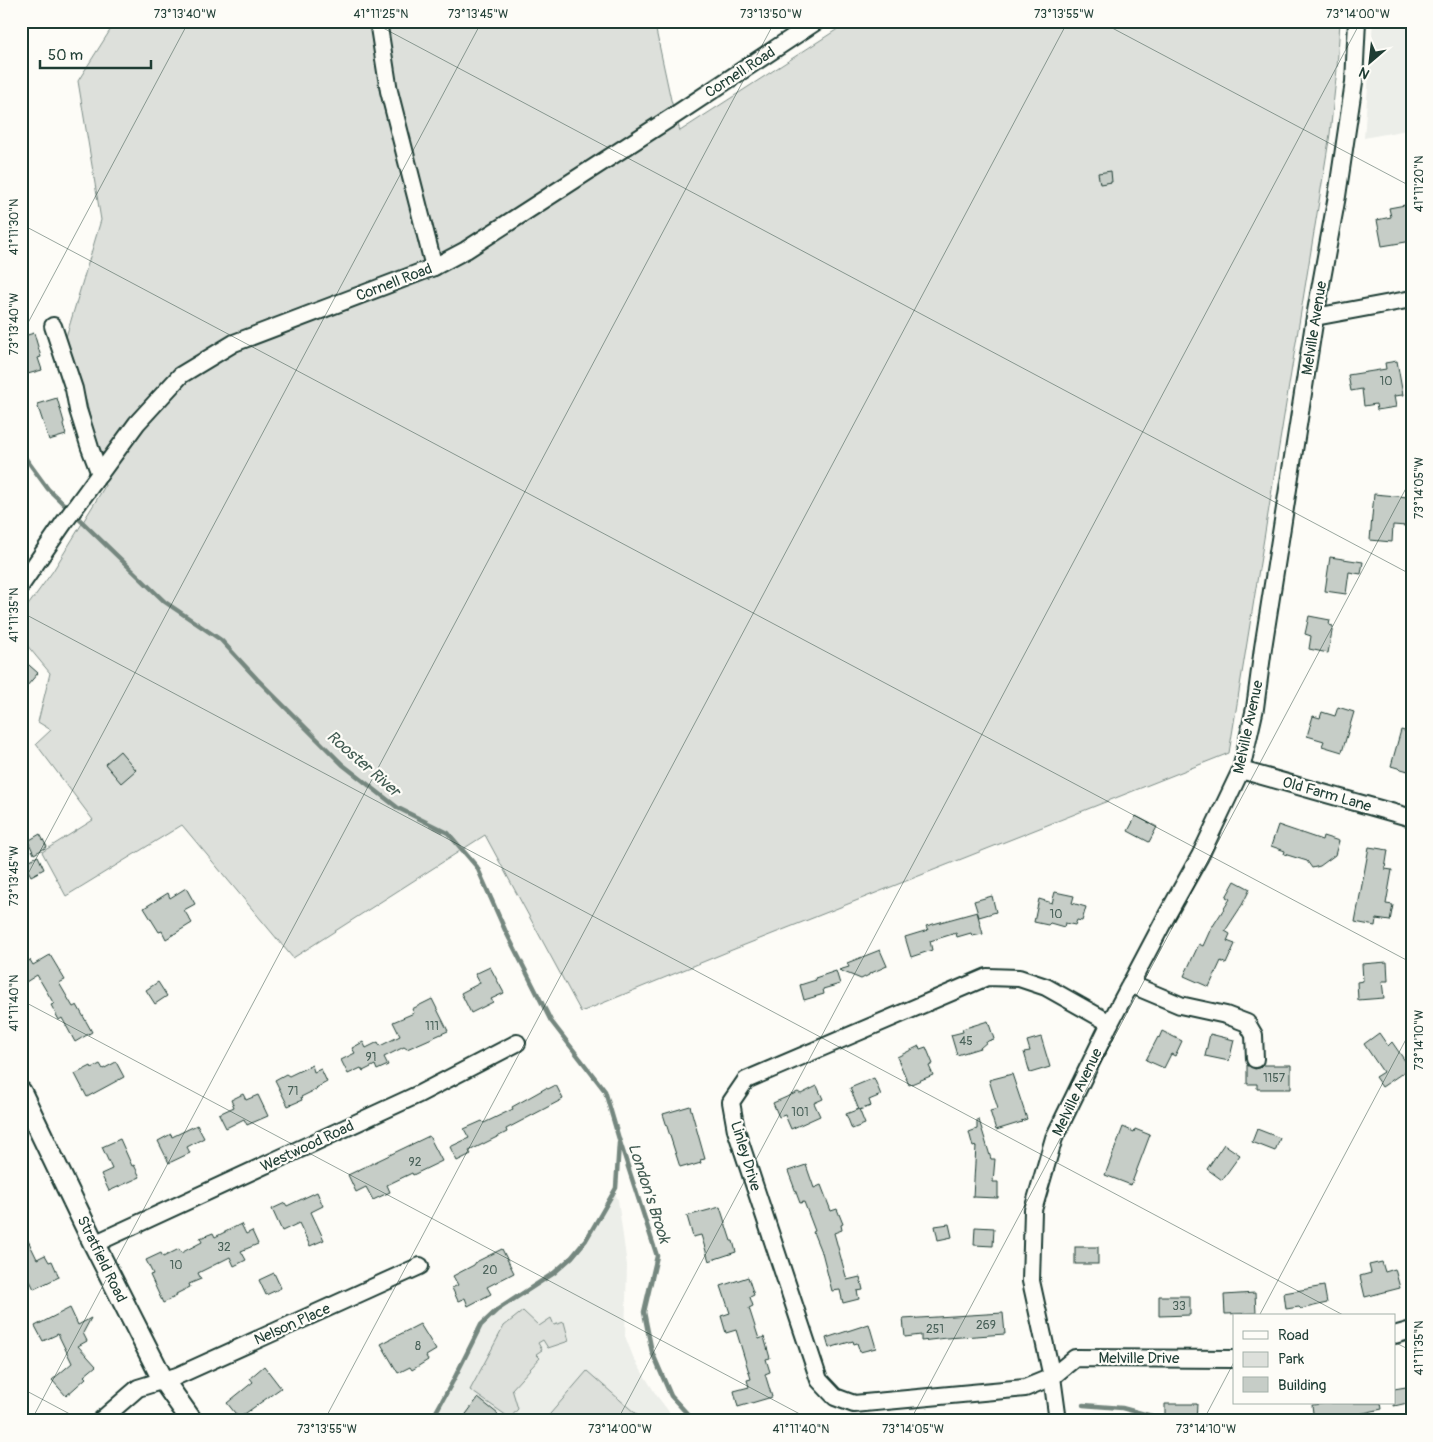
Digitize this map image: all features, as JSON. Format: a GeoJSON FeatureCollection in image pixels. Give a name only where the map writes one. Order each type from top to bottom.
{"type":"FeatureCollection","features":[{"type":"Feature","properties":{"kind":"main road","name":"Stratfield Road"},"geometry":{"type":"LineString","coordinates":[[21,1092],[162,1380],[192,1421]]}},
{"type":"Feature","properties":{"kind":"street"},"geometry":{"type":"LineString","coordinates":[[378,21],[389,92],[434,267]]}},
{"type":"Feature","properties":{"kind":"street","name":"Cornell Road"},"geometry":{"type":"LineString","coordinates":[[21,585],[137,423],[181,375],[234,343],[434,267],[466,250],[817,21]]}},
{"type":"Feature","properties":{"kind":"street","name":"Melville Avenue"},"geometry":{"type":"LineString","coordinates":[[1058,1421],[1052,1377],[1031,1281],[1033,1210],[1054,1138],[1130,984],[1200,856],[1241,770],[1255,708],[1315,317],[1337,196],[1354,82],[1357,21]]}},
{"type":"Feature","properties":{"kind":"street"},"geometry":{"type":"LineString","coordinates":[[1315,317],[1412,299]]}},
{"type":"Feature","properties":{"kind":"street"},"geometry":{"type":"LineString","coordinates":[[53,326],[74,389],[78,410],[90,448],[100,474]]}},
{"type":"Feature","properties":{"kind":"street","name":"Old Farm Lane"},"geometry":{"type":"LineString","coordinates":[[1241,770],[1412,818]]}},
{"type":"Feature","properties":{"kind":"street","name":"Linley Drive"},"geometry":{"type":"LineString","coordinates":[[1052,1377],[1026,1388],[854,1404],[835,1397],[819,1380],[736,1130],[731,1102],[746,1080],[988,977],[1019,978],[1046,987],[1110,1023]]}},
{"type":"Feature","properties":{"kind":"street"},"geometry":{"type":"LineString","coordinates":[[1130,984],[1180,1005],[1226,1015],[1247,1023],[1254,1035],[1255,1059]]}},
{"type":"Feature","properties":{"kind":"street","name":"Westwood Road"},"geometry":{"type":"LineString","coordinates":[[94,1244],[419,1094],[517,1043]]}},
{"type":"Feature","properties":{"kind":"street","name":"Nelson Place"},"geometry":{"type":"LineString","coordinates":[[100,1421],[138,1388],[178,1376],[420,1266]]}},
{"type":"Feature","properties":{"kind":"street"},"geometry":{"type":"LineString","coordinates":[[1396,1334],[1412,1330]]}},
{"type":"Feature","properties":{"kind":"street","name":"Melville Drive"},"geometry":{"type":"LineString","coordinates":[[1052,1377],[1075,1358],[1233,1359]]}},
{"type":"Feature","properties":{"kind":"shaded area"},"geometry":{"type":"Polygon","coordinates":[[[1373,21],[1412,21],[1412,129],[1364,138],[1373,21]]]}},
{"type":"Feature","properties":{"kind":"shaded area"},"geometry":{"type":"Polygon","coordinates":[[[615,1193],[618,1200],[627,1265],[625,1336],[634,1359],[657,1396],[676,1421],[432,1421],[483,1326],[497,1311],[554,1274],[573,1258],[586,1242],[615,1193]]]}},
{"type":"Feature","properties":{"kind":"green space"},"geometry":{"type":"Polygon","coordinates":[[[116,21],[654,21],[671,100],[680,131],[850,21],[1340,21],[1330,134],[1229,753],[732,950],[581,1012],[485,835],[293,958],[182,825],[66,896],[42,852],[93,820],[36,744],[51,730],[38,722],[50,673],[21,638],[21,615],[53,571],[105,486],[87,404],[66,337],[101,220],[78,81],[116,21]]]}},
{"type":"Feature","properties":{"kind":"green space"},"geometry":{"type":"Polygon","coordinates":[[[523,1311],[539,1326],[551,1318],[554,1325],[564,1322],[569,1341],[548,1348],[543,1340],[538,1343],[542,1350],[536,1354],[540,1358],[512,1389],[518,1409],[510,1418],[470,1390],[504,1326],[523,1311]]]}},
{"type":"Feature","properties":{"kind":"green space"},"geometry":{"type":"Polygon","coordinates":[[[587,1371],[644,1421],[544,1421],[587,1371]]]}},
{"type":"Feature","properties":{"kind":"building"},"geometry":{"type":"Polygon","coordinates":[[[1111,171],[1112,182],[1100,184],[1098,173],[1111,171]]]}},
{"type":"Feature","properties":{"kind":"building"},"geometry":{"type":"Polygon","coordinates":[[[1405,205],[1407,214],[1412,214],[1412,241],[1382,246],[1377,220],[1391,217],[1389,208],[1405,205]]]}},
{"type":"Feature","properties":{"kind":"building"},"geometry":{"type":"Polygon","coordinates":[[[34,333],[41,357],[38,358],[42,370],[24,375],[21,366],[21,337],[34,333]]]}},
{"type":"Feature","properties":{"kind":"building"},"geometry":{"type":"Polygon","coordinates":[[[1397,361],[1403,395],[1394,396],[1396,407],[1377,410],[1376,404],[1364,406],[1362,389],[1351,391],[1348,375],[1386,369],[1385,363],[1397,361]]]}},
{"type":"Feature","properties":{"kind":"building"},"geometry":{"type":"Polygon","coordinates":[[[57,398],[66,435],[49,440],[37,404],[57,398]]]}},
{"type":"Feature","properties":{"kind":"building"},"geometry":{"type":"Polygon","coordinates":[[[1374,494],[1408,497],[1406,526],[1393,525],[1392,542],[1370,540],[1374,494]]]}},
{"type":"Feature","properties":{"kind":"building"},"geometry":{"type":"Polygon","coordinates":[[[1330,557],[1363,562],[1361,574],[1349,572],[1346,594],[1325,591],[1330,557]]]}},
{"type":"Feature","properties":{"kind":"building"},"geometry":{"type":"Polygon","coordinates":[[[1309,616],[1330,620],[1329,625],[1333,626],[1328,653],[1309,649],[1311,636],[1305,634],[1309,616]]]}},
{"type":"Feature","properties":{"kind":"building"},"geometry":{"type":"Polygon","coordinates":[[[21,658],[38,673],[21,693],[21,658]]]}},
{"type":"Feature","properties":{"kind":"building"},"geometry":{"type":"Polygon","coordinates":[[[1338,707],[1354,712],[1342,752],[1322,746],[1324,741],[1307,736],[1313,716],[1320,718],[1322,712],[1335,716],[1338,707]]]}},
{"type":"Feature","properties":{"kind":"building"},"geometry":{"type":"Polygon","coordinates":[[[1401,730],[1412,733],[1412,760],[1408,771],[1391,766],[1401,730]]]}},
{"type":"Feature","properties":{"kind":"building"},"geometry":{"type":"Polygon","coordinates":[[[120,751],[136,770],[121,783],[105,764],[120,751]]]}},
{"type":"Feature","properties":{"kind":"building"},"geometry":{"type":"Polygon","coordinates":[[[1136,816],[1157,827],[1149,842],[1128,831],[1136,816]]]}},
{"type":"Feature","properties":{"kind":"building"},"geometry":{"type":"Polygon","coordinates":[[[1278,825],[1322,840],[1323,836],[1339,841],[1335,855],[1320,866],[1312,868],[1307,861],[1284,854],[1285,851],[1271,846],[1278,825]]]}},
{"type":"Feature","properties":{"kind":"building"},"geometry":{"type":"Polygon","coordinates":[[[40,834],[47,847],[34,854],[28,841],[40,834]]]}},
{"type":"Feature","properties":{"kind":"building"},"geometry":{"type":"Polygon","coordinates":[[[1369,847],[1388,850],[1385,869],[1392,870],[1386,904],[1393,905],[1390,921],[1376,919],[1375,926],[1355,922],[1369,847]]]}},
{"type":"Feature","properties":{"kind":"building"},"geometry":{"type":"Polygon","coordinates":[[[38,856],[44,869],[31,876],[24,863],[38,856]]]}},
{"type":"Feature","properties":{"kind":"building"},"geometry":{"type":"Polygon","coordinates":[[[1235,881],[1250,889],[1225,931],[1230,934],[1227,941],[1235,944],[1226,964],[1221,961],[1209,987],[1184,976],[1199,944],[1203,946],[1212,926],[1230,899],[1226,897],[1235,881]]]}},
{"type":"Feature","properties":{"kind":"building"},"geometry":{"type":"Polygon","coordinates":[[[186,888],[195,904],[184,910],[192,923],[166,939],[162,931],[159,932],[144,908],[168,893],[170,898],[186,888]]]}},
{"type":"Feature","properties":{"kind":"building"},"geometry":{"type":"Polygon","coordinates":[[[1055,892],[1074,896],[1072,903],[1086,907],[1082,921],[1077,920],[1075,925],[1065,923],[1064,927],[1050,923],[1048,925],[1034,922],[1039,899],[1052,903],[1055,892]]]}},
{"type":"Feature","properties":{"kind":"building"},"geometry":{"type":"Polygon","coordinates":[[[992,896],[996,912],[979,917],[974,901],[992,896]]]}},
{"type":"Feature","properties":{"kind":"building"},"geometry":{"type":"Polygon","coordinates":[[[977,912],[983,934],[972,936],[971,933],[957,937],[956,933],[930,941],[932,950],[911,957],[905,937],[928,930],[926,926],[977,912]]]}},
{"type":"Feature","properties":{"kind":"building"},"geometry":{"type":"Polygon","coordinates":[[[880,950],[887,966],[861,979],[839,970],[849,967],[847,963],[880,950]]]}},
{"type":"Feature","properties":{"kind":"building"},"geometry":{"type":"Polygon","coordinates":[[[50,955],[65,980],[59,983],[73,1007],[77,1005],[92,1032],[75,1042],[62,1018],[59,1020],[51,1005],[54,1004],[37,975],[26,982],[21,974],[21,966],[30,960],[33,965],[50,955]]]}},
{"type":"Feature","properties":{"kind":"building"},"geometry":{"type":"Polygon","coordinates":[[[1387,962],[1388,981],[1382,981],[1384,998],[1358,1000],[1357,982],[1363,981],[1362,964],[1387,962]]]}},
{"type":"Feature","properties":{"kind":"building"},"geometry":{"type":"Polygon","coordinates":[[[490,967],[504,993],[491,999],[493,1002],[471,1013],[461,993],[480,983],[475,974],[490,967]]]}},
{"type":"Feature","properties":{"kind":"building"},"geometry":{"type":"Polygon","coordinates":[[[836,971],[840,984],[823,989],[824,994],[804,1000],[800,985],[836,971]]]}},
{"type":"Feature","properties":{"kind":"building"},"geometry":{"type":"Polygon","coordinates":[[[158,982],[167,996],[155,1004],[146,990],[158,982]]]}},
{"type":"Feature","properties":{"kind":"building"},"geometry":{"type":"Polygon","coordinates":[[[432,999],[448,1031],[407,1049],[404,1047],[384,1057],[388,1065],[377,1070],[375,1065],[363,1071],[361,1068],[348,1074],[341,1060],[355,1053],[352,1048],[363,1042],[366,1048],[378,1042],[380,1046],[400,1036],[393,1022],[414,1013],[412,1009],[432,999]]]}},
{"type":"Feature","properties":{"kind":"building"},"geometry":{"type":"Polygon","coordinates":[[[988,1021],[994,1039],[988,1041],[980,1048],[957,1055],[951,1035],[963,1032],[962,1029],[988,1021]]]}},
{"type":"Feature","properties":{"kind":"building"},"geometry":{"type":"Polygon","coordinates":[[[1162,1031],[1182,1041],[1175,1056],[1171,1054],[1164,1068],[1146,1060],[1162,1031]]]}},
{"type":"Feature","properties":{"kind":"building"},"geometry":{"type":"Polygon","coordinates":[[[1379,1033],[1388,1046],[1392,1042],[1410,1068],[1382,1087],[1375,1077],[1383,1072],[1364,1044],[1379,1033]]]}},
{"type":"Feature","properties":{"kind":"building"},"geometry":{"type":"Polygon","coordinates":[[[1210,1034],[1234,1040],[1229,1061],[1205,1056],[1210,1034]]]}},
{"type":"Feature","properties":{"kind":"building"},"geometry":{"type":"Polygon","coordinates":[[[1041,1037],[1050,1067],[1030,1073],[1024,1052],[1030,1051],[1027,1041],[1041,1037]]]}},
{"type":"Feature","properties":{"kind":"building"},"geometry":{"type":"Polygon","coordinates":[[[919,1046],[920,1049],[926,1047],[933,1064],[929,1066],[933,1075],[909,1085],[897,1057],[919,1046]]]}},
{"type":"Feature","properties":{"kind":"building"},"geometry":{"type":"Polygon","coordinates":[[[116,1062],[124,1077],[87,1097],[75,1074],[91,1066],[92,1068],[100,1064],[103,1069],[116,1062]]]}},
{"type":"Feature","properties":{"kind":"building"},"geometry":{"type":"Polygon","coordinates":[[[312,1065],[314,1072],[321,1069],[327,1082],[301,1097],[302,1100],[288,1106],[275,1080],[286,1074],[289,1076],[312,1065]]]}},
{"type":"Feature","properties":{"kind":"building"},"geometry":{"type":"Polygon","coordinates":[[[1247,1065],[1255,1069],[1263,1065],[1291,1065],[1291,1089],[1257,1089],[1257,1084],[1247,1084],[1247,1065]]]}},
{"type":"Feature","properties":{"kind":"building"},"geometry":{"type":"Polygon","coordinates":[[[1012,1074],[1027,1119],[996,1130],[990,1111],[998,1109],[989,1080],[1012,1074]]]}},
{"type":"Feature","properties":{"kind":"building"},"geometry":{"type":"Polygon","coordinates":[[[874,1078],[881,1095],[869,1100],[871,1106],[859,1110],[850,1088],[874,1078]]]}},
{"type":"Feature","properties":{"kind":"building"},"geometry":{"type":"Polygon","coordinates":[[[556,1085],[563,1099],[506,1129],[507,1132],[469,1151],[471,1154],[457,1161],[450,1147],[469,1138],[464,1129],[482,1121],[484,1123],[513,1109],[512,1107],[546,1088],[548,1089],[556,1085]]]}},
{"type":"Feature","properties":{"kind":"building"},"geometry":{"type":"Polygon","coordinates":[[[817,1086],[823,1099],[814,1103],[820,1116],[791,1129],[785,1115],[779,1117],[773,1103],[798,1092],[801,1094],[817,1086]]]}},
{"type":"Feature","properties":{"kind":"building"},"geometry":{"type":"Polygon","coordinates":[[[243,1094],[246,1100],[258,1095],[268,1116],[247,1125],[244,1119],[226,1128],[219,1114],[234,1107],[231,1100],[243,1094]]]}},
{"type":"Feature","properties":{"kind":"building"},"geometry":{"type":"Polygon","coordinates":[[[690,1106],[705,1159],[700,1160],[701,1163],[680,1167],[663,1114],[690,1106]]]}},
{"type":"Feature","properties":{"kind":"building"},"geometry":{"type":"Polygon","coordinates":[[[859,1109],[865,1124],[852,1129],[846,1114],[859,1109]]]}},
{"type":"Feature","properties":{"kind":"building"},"geometry":{"type":"Polygon","coordinates":[[[977,1120],[979,1120],[991,1159],[995,1159],[993,1182],[998,1182],[998,1198],[973,1197],[976,1146],[973,1147],[969,1132],[977,1129],[977,1120]]]}},
{"type":"Feature","properties":{"kind":"building"},"geometry":{"type":"Polygon","coordinates":[[[197,1125],[204,1138],[187,1147],[190,1153],[169,1163],[158,1141],[171,1134],[172,1137],[197,1125]]]}},
{"type":"Feature","properties":{"kind":"building"},"geometry":{"type":"Polygon","coordinates":[[[1123,1127],[1134,1132],[1135,1129],[1150,1135],[1131,1185],[1105,1175],[1123,1127]]]}},
{"type":"Feature","properties":{"kind":"building"},"geometry":{"type":"Polygon","coordinates":[[[1257,1129],[1280,1138],[1275,1151],[1252,1142],[1257,1129]]]}},
{"type":"Feature","properties":{"kind":"building"},"geometry":{"type":"Polygon","coordinates":[[[429,1136],[442,1161],[387,1185],[390,1192],[373,1200],[366,1187],[356,1192],[348,1175],[429,1136]]]}},
{"type":"Feature","properties":{"kind":"building"},"geometry":{"type":"Polygon","coordinates":[[[120,1139],[132,1166],[134,1165],[140,1177],[109,1191],[101,1174],[112,1169],[102,1147],[120,1139]]]}},
{"type":"Feature","properties":{"kind":"building"},"geometry":{"type":"Polygon","coordinates":[[[1224,1144],[1240,1155],[1222,1180],[1207,1169],[1224,1144]]]}},
{"type":"Feature","properties":{"kind":"building"},"geometry":{"type":"Polygon","coordinates":[[[806,1165],[814,1188],[821,1185],[831,1211],[837,1209],[843,1224],[841,1225],[842,1230],[834,1233],[847,1280],[860,1277],[863,1290],[857,1291],[859,1299],[843,1303],[840,1290],[832,1291],[822,1252],[813,1232],[815,1231],[804,1202],[800,1203],[788,1171],[806,1165]]]}},
{"type":"Feature","properties":{"kind":"building"},"geometry":{"type":"Polygon","coordinates":[[[317,1192],[323,1206],[311,1212],[324,1240],[310,1246],[299,1223],[282,1231],[272,1209],[285,1203],[287,1206],[317,1192]]]}},
{"type":"Feature","properties":{"kind":"building"},"geometry":{"type":"Polygon","coordinates":[[[720,1207],[736,1252],[709,1261],[701,1235],[693,1237],[687,1216],[720,1207]]]}},
{"type":"Feature","properties":{"kind":"building"},"geometry":{"type":"Polygon","coordinates":[[[241,1224],[246,1234],[252,1231],[258,1244],[241,1251],[246,1260],[234,1266],[230,1257],[198,1273],[201,1279],[189,1284],[190,1287],[163,1303],[150,1275],[153,1274],[146,1260],[161,1253],[163,1257],[179,1249],[181,1253],[202,1242],[200,1238],[213,1233],[215,1237],[241,1224]]]}},
{"type":"Feature","properties":{"kind":"building"},"geometry":{"type":"Polygon","coordinates":[[[949,1224],[952,1237],[938,1240],[935,1226],[949,1224]]]}},
{"type":"Feature","properties":{"kind":"building"},"geometry":{"type":"Polygon","coordinates":[[[21,1226],[37,1259],[45,1255],[49,1262],[52,1261],[59,1277],[34,1289],[21,1263],[21,1226]]]}},
{"type":"Feature","properties":{"kind":"building"},"geometry":{"type":"Polygon","coordinates":[[[975,1227],[994,1228],[993,1246],[974,1245],[975,1227]]]}},
{"type":"Feature","properties":{"kind":"building"},"geometry":{"type":"Polygon","coordinates":[[[1075,1247],[1098,1247],[1098,1264],[1075,1264],[1075,1247]]]}},
{"type":"Feature","properties":{"kind":"building"},"geometry":{"type":"Polygon","coordinates":[[[502,1249],[514,1273],[487,1287],[491,1294],[468,1306],[465,1298],[458,1301],[452,1288],[458,1285],[453,1276],[502,1249]]]}},
{"type":"Feature","properties":{"kind":"building"},"geometry":{"type":"Polygon","coordinates":[[[1382,1262],[1385,1272],[1395,1269],[1400,1288],[1365,1297],[1360,1276],[1371,1273],[1369,1265],[1382,1262]]]}},
{"type":"Feature","properties":{"kind":"building"},"geometry":{"type":"Polygon","coordinates":[[[274,1273],[281,1288],[266,1295],[259,1280],[274,1273]]]}},
{"type":"Feature","properties":{"kind":"building"},"geometry":{"type":"Polygon","coordinates":[[[748,1277],[754,1295],[750,1297],[753,1306],[749,1308],[759,1339],[764,1337],[770,1358],[766,1359],[770,1372],[765,1374],[772,1397],[738,1407],[734,1391],[749,1387],[747,1380],[751,1379],[736,1330],[726,1333],[721,1316],[730,1313],[721,1286],[748,1277]]]}},
{"type":"Feature","properties":{"kind":"building"},"geometry":{"type":"Polygon","coordinates":[[[1324,1286],[1327,1303],[1301,1309],[1299,1307],[1286,1309],[1284,1293],[1324,1286]]]}},
{"type":"Feature","properties":{"kind":"building"},"geometry":{"type":"Polygon","coordinates":[[[1255,1293],[1256,1313],[1225,1314],[1224,1295],[1255,1293]]]}},
{"type":"Feature","properties":{"kind":"building"},"geometry":{"type":"Polygon","coordinates":[[[1159,1296],[1190,1296],[1190,1315],[1159,1316],[1159,1296]]]}},
{"type":"Feature","properties":{"kind":"building"},"geometry":{"type":"Polygon","coordinates":[[[70,1308],[78,1325],[91,1318],[83,1333],[87,1341],[78,1346],[96,1366],[66,1396],[52,1380],[72,1363],[58,1334],[43,1341],[35,1326],[70,1308]]]}},
{"type":"Feature","properties":{"kind":"building"},"geometry":{"type":"Polygon","coordinates":[[[1003,1313],[1005,1334],[921,1341],[921,1335],[905,1337],[903,1319],[1003,1313]]]}},
{"type":"Feature","properties":{"kind":"building"},"geometry":{"type":"Polygon","coordinates":[[[420,1324],[436,1350],[426,1356],[428,1360],[412,1370],[410,1367],[398,1373],[381,1344],[420,1324]]]}},
{"type":"Feature","properties":{"kind":"building"},"geometry":{"type":"Polygon","coordinates":[[[869,1324],[876,1348],[860,1352],[857,1343],[854,1344],[853,1341],[829,1348],[826,1338],[869,1324]]]}},
{"type":"Feature","properties":{"kind":"building"},"geometry":{"type":"Polygon","coordinates":[[[264,1366],[281,1388],[239,1418],[227,1403],[253,1382],[250,1378],[264,1366]]]}},
{"type":"Feature","properties":{"kind":"building"},"geometry":{"type":"Polygon","coordinates":[[[1412,1386],[1412,1402],[1394,1406],[1396,1404],[1396,1389],[1412,1386]]]}},
{"type":"Feature","properties":{"kind":"building"},"geometry":{"type":"Polygon","coordinates":[[[478,1398],[498,1414],[493,1421],[461,1421],[478,1398]]]}},
{"type":"Feature","properties":{"kind":"building"},"geometry":{"type":"Polygon","coordinates":[[[1165,1404],[1197,1404],[1196,1421],[1165,1421],[1165,1404]]]}},
{"type":"Feature","properties":{"kind":"building"},"geometry":{"type":"Polygon","coordinates":[[[1381,1404],[1382,1409],[1346,1417],[1346,1421],[1314,1421],[1312,1405],[1381,1404]]]}},
{"type":"Feature","properties":{"kind":"waterway","name":"Rooster River"},"geometry":{"type":"LineString","coordinates":[[21,452],[48,489],[165,602],[221,640],[343,765],[398,808],[448,833],[477,867],[505,930],[551,1021],[605,1091],[657,1256],[644,1312],[652,1352],[671,1396],[694,1421]]}},
{"type":"Feature","properties":{"kind":"waterway","name":"London's Brook"},"geometry":{"type":"LineString","coordinates":[[431,1421],[481,1325],[497,1310],[554,1273],[572,1257],[586,1240],[616,1188],[619,1143]]}},
{"type":"Feature","properties":{"kind":"waterway"},"geometry":{"type":"LineString","coordinates":[[1083,1405],[1122,1408],[1152,1416],[1154,1421]]}}]}
